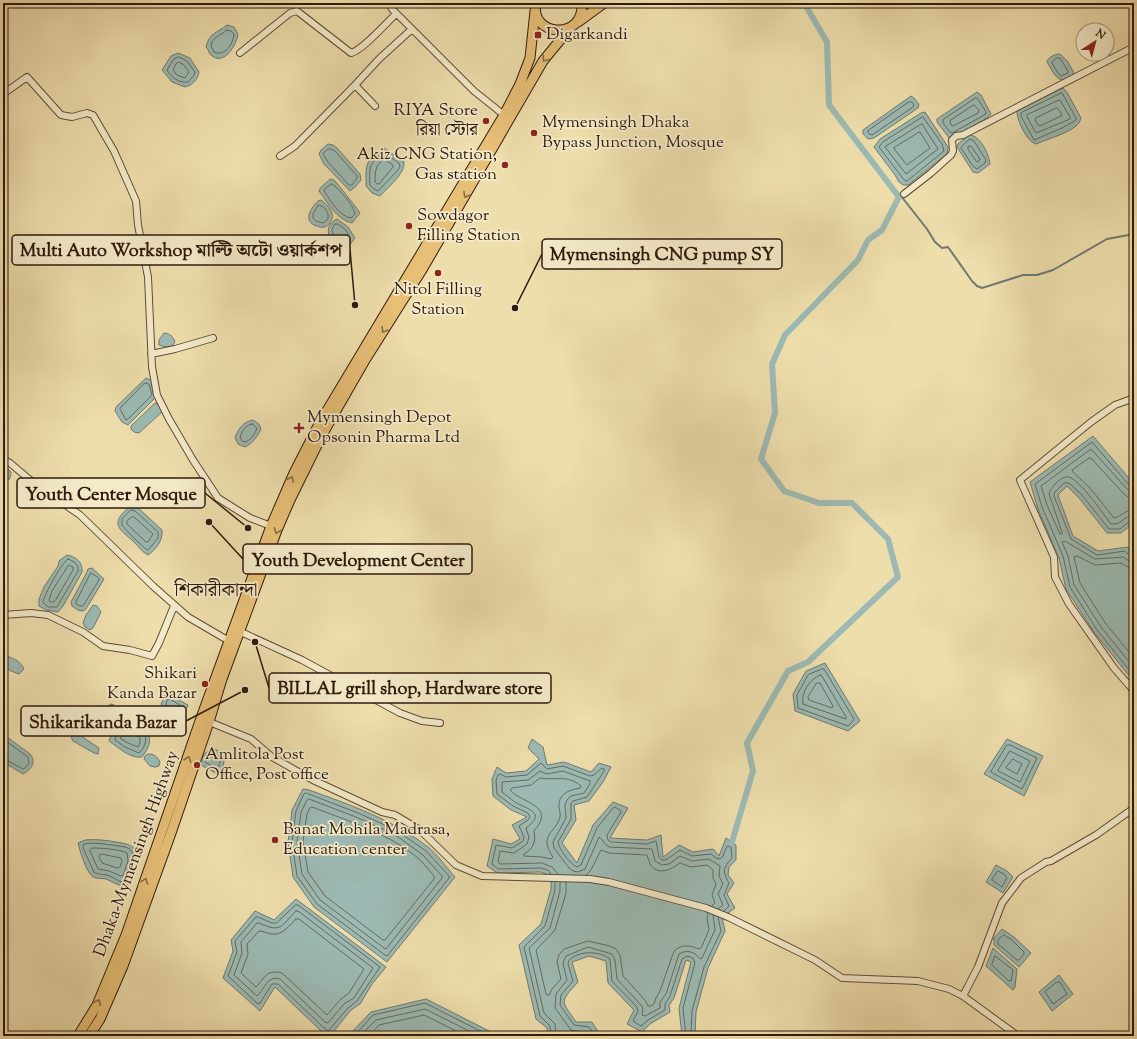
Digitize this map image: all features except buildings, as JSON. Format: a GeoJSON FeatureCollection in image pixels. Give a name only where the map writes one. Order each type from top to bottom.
{"type":"FeatureCollection","features":[{"type":"Feature","properties":{"kind":"highway"},"geometry":{"type":"LineString","coordinates":[[572,27],[581,15],[582,3]]}},
{"type":"Feature","properties":{"kind":"highway"},"geometry":{"type":"LineString","coordinates":[[535,6],[538,18],[542,24],[555,30],[563,30],[572,27],[604,3]]}},
{"type":"Feature","properties":{"kind":"highway","name":"Dhaka-Mymensingh Highway"},"geometry":{"type":"LineString","coordinates":[[89,1036],[100,1019],[123,966],[170,836],[229,642],[271,526],[294,473],[319,424],[504,115],[520,84],[530,58],[535,6]]}},
{"type":"Feature","properties":{"kind":"highway","name":"Dhaka-Mymensingh Highway"},"geometry":{"type":"LineString","coordinates":[[78,1036],[97,1005],[126,935],[188,760],[241,632],[282,518],[322,435],[365,360],[439,241],[543,61],[572,27]]}},
{"type":"Feature","properties":{"kind":"street"},"geometry":{"type":"LineString","coordinates":[[389,3],[396,14],[474,91],[504,115]]}},
{"type":"Feature","properties":{"kind":"street"},"geometry":{"type":"LineString","coordinates":[[240,53],[290,13],[297,11],[351,53],[355,52],[396,14]]}},
{"type":"Feature","properties":{"kind":"street"},"geometry":{"type":"LineString","coordinates":[[280,156],[295,146],[379,59],[412,29]]}},
{"type":"Feature","properties":{"kind":"street"},"geometry":{"type":"LineString","coordinates":[[904,194],[951,155],[953,151],[952,140],[956,136],[963,135],[1134,47]]}},
{"type":"Feature","properties":{"kind":"street"},"geometry":{"type":"LineString","coordinates":[[3,94],[27,77],[61,115],[72,117],[87,113],[93,115],[97,121],[114,151],[136,201],[138,225],[148,277],[152,367],[158,395],[169,418],[193,460],[218,498],[250,518],[271,526]]}},
{"type":"Feature","properties":{"kind":"street"},"geometry":{"type":"LineString","coordinates":[[355,85],[375,106]]}},
{"type":"Feature","properties":{"kind":"street"},"geometry":{"type":"LineString","coordinates":[[151,354],[176,349],[213,338]]}},
{"type":"Feature","properties":{"kind":"street"},"geometry":{"type":"LineString","coordinates":[[1134,398],[1115,405],[1091,422],[1020,480],[1054,557],[1055,577],[1069,604],[1114,668],[1134,691]]}},
{"type":"Feature","properties":{"kind":"street"},"geometry":{"type":"LineString","coordinates":[[3,459],[53,498],[80,515],[174,606],[188,617],[229,642]]}},
{"type":"Feature","properties":{"kind":"street"},"geometry":{"type":"LineString","coordinates":[[3,616],[31,612],[48,615],[83,632],[103,646],[130,650],[152,656],[174,606]]}},
{"type":"Feature","properties":{"kind":"street"},"geometry":{"type":"LineString","coordinates":[[241,632],[302,660],[400,713],[422,721],[440,723]]}},
{"type":"Feature","properties":{"kind":"street"},"geometry":{"type":"LineString","coordinates":[[205,720],[251,739],[272,757],[313,780],[382,812],[395,815],[420,830],[456,865],[482,876],[609,882],[706,908],[728,917],[815,960],[842,978],[918,981],[949,989],[963,996],[1018,1036]]}},
{"type":"Feature","properties":{"kind":"street"},"geometry":{"type":"LineString","coordinates":[[963,996],[978,967],[1002,903],[1021,878],[1046,862],[1051,861],[1096,835],[1134,808]]}},
{"type":"Feature","properties":{"kind":"water"},"geometry":{"type":"Polygon","coordinates":[[[227,25],[234,27],[238,34],[237,38],[229,53],[221,58],[216,58],[211,55],[206,47],[207,42],[211,36],[227,25]]]}},
{"type":"Feature","properties":{"kind":"water"},"geometry":{"type":"Polygon","coordinates":[[[178,53],[190,58],[199,72],[195,81],[185,87],[172,82],[162,70],[171,56],[178,53]]]}},
{"type":"Feature","properties":{"kind":"water"},"geometry":{"type":"Polygon","coordinates":[[[1060,54],[1068,62],[1074,73],[1069,78],[1064,80],[1055,75],[1047,62],[1052,56],[1060,54]]]}},
{"type":"Feature","properties":{"kind":"water"},"geometry":{"type":"Polygon","coordinates":[[[1063,88],[1067,92],[1081,118],[1077,125],[1072,129],[1036,144],[1029,139],[1023,130],[1018,119],[1017,110],[1063,88]]]}},
{"type":"Feature","properties":{"kind":"water"},"geometry":{"type":"Polygon","coordinates":[[[977,92],[981,95],[991,114],[987,118],[950,139],[937,122],[937,119],[977,92]]]}},
{"type":"Feature","properties":{"kind":"water"},"geometry":{"type":"Polygon","coordinates":[[[911,96],[919,104],[918,108],[874,138],[869,139],[864,135],[863,130],[911,96]]]}},
{"type":"Feature","properties":{"kind":"water"},"geometry":{"type":"Polygon","coordinates":[[[925,112],[948,147],[947,154],[908,185],[903,185],[899,182],[874,147],[880,139],[921,113],[925,112]]]}},
{"type":"Feature","properties":{"kind":"water"},"geometry":{"type":"Polygon","coordinates":[[[969,135],[977,138],[986,150],[990,164],[978,173],[973,172],[957,147],[958,144],[969,135]]]}},
{"type":"Feature","properties":{"kind":"water"},"geometry":{"type":"Polygon","coordinates":[[[328,144],[337,148],[360,174],[361,180],[350,191],[324,164],[319,154],[328,144]]]}},
{"type":"Feature","properties":{"kind":"water"},"geometry":{"type":"Polygon","coordinates":[[[384,148],[404,162],[404,167],[399,176],[380,196],[372,193],[366,186],[366,168],[370,160],[384,148]]]}},
{"type":"Feature","properties":{"kind":"water"},"geometry":{"type":"Polygon","coordinates":[[[330,179],[336,182],[360,213],[352,223],[337,214],[319,191],[321,187],[330,179]]]}},
{"type":"Feature","properties":{"kind":"water"},"geometry":{"type":"Polygon","coordinates":[[[321,200],[327,205],[332,214],[331,221],[326,227],[314,225],[309,220],[313,206],[321,200]]]}},
{"type":"Feature","properties":{"kind":"water"},"geometry":{"type":"Polygon","coordinates":[[[337,219],[348,227],[355,238],[348,247],[337,244],[333,241],[328,232],[329,227],[337,219]]]}},
{"type":"Feature","properties":{"kind":"water"},"geometry":{"type":"Polygon","coordinates":[[[164,333],[173,338],[175,342],[172,346],[165,347],[159,345],[159,340],[164,333]]]}},
{"type":"Feature","properties":{"kind":"water"},"geometry":{"type":"Polygon","coordinates":[[[146,378],[152,381],[157,394],[128,425],[122,422],[115,411],[116,407],[146,378]]]}},
{"type":"Feature","properties":{"kind":"water"},"geometry":{"type":"Polygon","coordinates":[[[155,403],[158,404],[163,411],[139,433],[134,432],[131,429],[131,426],[155,403]]]}},
{"type":"Feature","properties":{"kind":"water"},"geometry":{"type":"Polygon","coordinates":[[[253,420],[259,424],[261,429],[258,435],[253,442],[245,447],[238,444],[235,437],[238,431],[244,424],[253,420]]]}},
{"type":"Feature","properties":{"kind":"water"},"geometry":{"type":"Polygon","coordinates":[[[1093,436],[1134,484],[1134,523],[1121,533],[1107,533],[1079,498],[1067,486],[1058,495],[1073,536],[1098,551],[1128,547],[1134,555],[1134,682],[1094,632],[1066,589],[1059,558],[1038,509],[1030,482],[1093,436]]]}},
{"type":"Feature","properties":{"kind":"water"},"geometry":{"type":"Polygon","coordinates":[[[3,464],[11,472],[11,476],[3,483],[3,464]]]}},
{"type":"Feature","properties":{"kind":"water"},"geometry":{"type":"Polygon","coordinates":[[[132,505],[137,507],[162,530],[161,538],[158,544],[148,555],[142,551],[118,526],[119,518],[132,505]]]}},
{"type":"Feature","properties":{"kind":"water"},"geometry":{"type":"Polygon","coordinates":[[[67,555],[78,560],[82,568],[82,572],[63,606],[58,612],[46,610],[39,606],[39,599],[44,587],[58,566],[59,561],[67,555]]]}},
{"type":"Feature","properties":{"kind":"water"},"geometry":{"type":"Polygon","coordinates":[[[92,568],[104,579],[86,609],[83,611],[78,610],[72,606],[71,602],[88,569],[92,568]]]}},
{"type":"Feature","properties":{"kind":"water"},"geometry":{"type":"Polygon","coordinates":[[[93,605],[97,606],[101,612],[93,628],[90,630],[85,627],[83,623],[86,615],[93,605]]]}},
{"type":"Feature","properties":{"kind":"water"},"geometry":{"type":"Polygon","coordinates":[[[3,655],[18,662],[24,669],[19,674],[3,666],[3,655]]]}},
{"type":"Feature","properties":{"kind":"water"},"geometry":{"type":"Polygon","coordinates":[[[825,663],[860,721],[848,731],[795,711],[793,694],[806,671],[825,663]]]}},
{"type":"Feature","properties":{"kind":"water"},"geometry":{"type":"Polygon","coordinates":[[[166,693],[188,705],[181,721],[169,716],[161,704],[166,693]]]}},
{"type":"Feature","properties":{"kind":"water"},"geometry":{"type":"Polygon","coordinates":[[[111,704],[148,733],[150,739],[149,745],[142,757],[133,756],[109,741],[113,730],[95,716],[100,710],[111,704]]]}},
{"type":"Feature","properties":{"kind":"water"},"geometry":{"type":"Polygon","coordinates":[[[3,734],[32,757],[32,766],[23,774],[3,762],[3,734]]]}},
{"type":"Feature","properties":{"kind":"water"},"geometry":{"type":"Polygon","coordinates":[[[74,734],[78,734],[99,748],[98,754],[73,741],[71,737],[74,734]]]}},
{"type":"Feature","properties":{"kind":"water"},"geometry":{"type":"Polygon","coordinates":[[[532,739],[543,747],[547,765],[564,762],[591,772],[599,763],[611,767],[603,782],[589,801],[574,805],[576,820],[562,843],[577,863],[593,825],[613,802],[628,808],[610,838],[647,840],[661,835],[663,857],[679,845],[693,852],[713,849],[719,856],[726,838],[736,845],[736,860],[729,867],[728,875],[734,883],[727,894],[735,908],[722,917],[725,931],[708,968],[696,1012],[695,1036],[682,1036],[679,1008],[691,962],[686,960],[674,998],[669,1005],[670,1012],[650,1024],[642,1032],[627,1024],[634,1010],[608,983],[606,961],[589,956],[572,962],[578,982],[565,998],[564,1002],[576,1022],[592,1022],[601,1036],[547,1036],[547,1028],[536,1019],[519,945],[541,924],[551,889],[551,879],[546,874],[540,872],[497,873],[487,866],[493,839],[511,844],[520,839],[512,825],[527,817],[511,810],[493,796],[492,779],[497,767],[506,773],[526,771],[539,759],[528,748],[532,739]]]}},
{"type":"Feature","properties":{"kind":"water"},"geometry":{"type":"Polygon","coordinates":[[[1007,739],[1043,756],[1024,796],[984,774],[1007,739]]]}},
{"type":"Feature","properties":{"kind":"water"},"geometry":{"type":"Polygon","coordinates":[[[213,749],[217,750],[223,755],[224,758],[224,763],[221,770],[216,773],[201,765],[201,759],[204,755],[213,749]]]}},
{"type":"Feature","properties":{"kind":"water"},"geometry":{"type":"Polygon","coordinates":[[[148,754],[156,757],[160,762],[159,766],[150,766],[144,759],[148,754]]]}},
{"type":"Feature","properties":{"kind":"water"},"geometry":{"type":"Polygon","coordinates":[[[303,789],[371,814],[415,837],[439,857],[455,877],[387,962],[314,907],[293,877],[288,842],[292,810],[303,789]]]}},
{"type":"Feature","properties":{"kind":"water"},"geometry":{"type":"Polygon","coordinates":[[[85,840],[100,840],[121,843],[130,845],[136,850],[138,859],[137,865],[131,880],[126,887],[106,879],[95,878],[90,874],[78,843],[85,840]]]}},
{"type":"Feature","properties":{"kind":"water"},"geometry":{"type":"Polygon","coordinates":[[[996,865],[1007,871],[1013,877],[1003,893],[986,882],[996,865]]]}},
{"type":"Feature","properties":{"kind":"water"},"geometry":{"type":"Polygon","coordinates":[[[296,899],[386,967],[372,984],[360,1004],[351,1010],[330,1036],[327,1036],[320,1030],[275,987],[260,1011],[223,978],[233,951],[231,940],[255,911],[274,920],[296,899]]]}},
{"type":"Feature","properties":{"kind":"water"},"geometry":{"type":"Polygon","coordinates":[[[1002,929],[1014,937],[1031,953],[1019,967],[994,945],[994,938],[1002,929]]]}},
{"type":"Feature","properties":{"kind":"water"},"geometry":{"type":"Polygon","coordinates":[[[993,948],[1017,969],[1015,987],[1013,990],[986,966],[993,948]]]}},
{"type":"Feature","properties":{"kind":"water"},"geometry":{"type":"Polygon","coordinates":[[[1059,975],[1073,994],[1052,1011],[1039,992],[1059,975]]]}},
{"type":"Feature","properties":{"kind":"water"},"geometry":{"type":"Polygon","coordinates":[[[426,999],[499,1036],[348,1036],[371,1012],[426,999]]]}},
{"type":"Feature","properties":{"kind":"waterway"},"geometry":{"type":"LineString","coordinates":[[732,842],[753,771],[747,743],[788,671],[808,662],[898,577],[888,539],[852,503],[819,503],[784,491],[761,459],[775,413],[772,364],[785,335],[858,260],[868,240],[882,230],[899,197],[829,105],[827,42],[804,3]]}},
{"type":"Feature","properties":{"kind":"waterway"},"geometry":{"type":"LineString","coordinates":[[899,197],[901,196],[927,229],[935,242],[942,248],[948,247],[972,281],[977,286],[982,288],[1023,275],[1037,275],[1053,270],[1107,239],[1134,234]]}},
{"type":"Feature","properties":{"kind":"place","name":"Digarkandi"},"geometry":{"type":"Point","coordinates":[538,35]}},
{"type":"Feature","properties":{"kind":"place","name":"RIYA Store রিয়া স্টোর"},"geometry":{"type":"Point","coordinates":[486,121]}},
{"type":"Feature","properties":{"kind":"place","name":"Mymensingh Dhaka Bypass Junction, Mosque"},"geometry":{"type":"Point","coordinates":[534,133]}},
{"type":"Feature","properties":{"kind":"place","name":"Akiz CNG Station, Gas station"},"geometry":{"type":"Point","coordinates":[505,165]}},
{"type":"Feature","properties":{"kind":"place","name":"Sowdagor Filling Station"},"geometry":{"type":"Point","coordinates":[409,226]}},
{"type":"Feature","properties":{"kind":"place","name":"Nitol Filling Station"},"geometry":{"type":"Point","coordinates":[438,273]}},
{"type":"Feature","properties":{"kind":"place","name":"Multi Auto Workshop মাল্টি অটো ওয়ার্কশপ"},"geometry":{"type":"Point","coordinates":[355,305]}},
{"type":"Feature","properties":{"kind":"place","name":"Mymensingh CNG pump SY"},"geometry":{"type":"Point","coordinates":[515,308]}},
{"type":"Feature","properties":{"kind":"place","name":"Mymensingh Depot Opsonin Pharma Ltd"},"geometry":{"type":"Point","coordinates":[299,428]}},
{"type":"Feature","properties":{"kind":"place","name":"Youth Development Center"},"geometry":{"type":"Point","coordinates":[209,522]}},
{"type":"Feature","properties":{"kind":"place","name":"Youth Center Mosque"},"geometry":{"type":"Point","coordinates":[248,528]}},
{"type":"Feature","properties":{"kind":"place","name":"BILLAL grill shop, Hardware store"},"geometry":{"type":"Point","coordinates":[255,642]}},
{"type":"Feature","properties":{"kind":"place","name":"Shikari Kanda Bazar"},"geometry":{"type":"Point","coordinates":[205,684]}},
{"type":"Feature","properties":{"kind":"place","name":"Shikarikanda Bazar"},"geometry":{"type":"Point","coordinates":[245,690]}},
{"type":"Feature","properties":{"kind":"place","name":"Amlitola Post Office, Post office"},"geometry":{"type":"Point","coordinates":[197,765]}},
{"type":"Feature","properties":{"kind":"place","name":"Banat Mohila Madrasa, Education center"},"geometry":{"type":"Point","coordinates":[275,840]}},
{"type":"Feature","properties":{"kind":"district","name":"শিকারীকান্দা"},"geometry":{"type":"Point","coordinates":[216,591]}}]}
